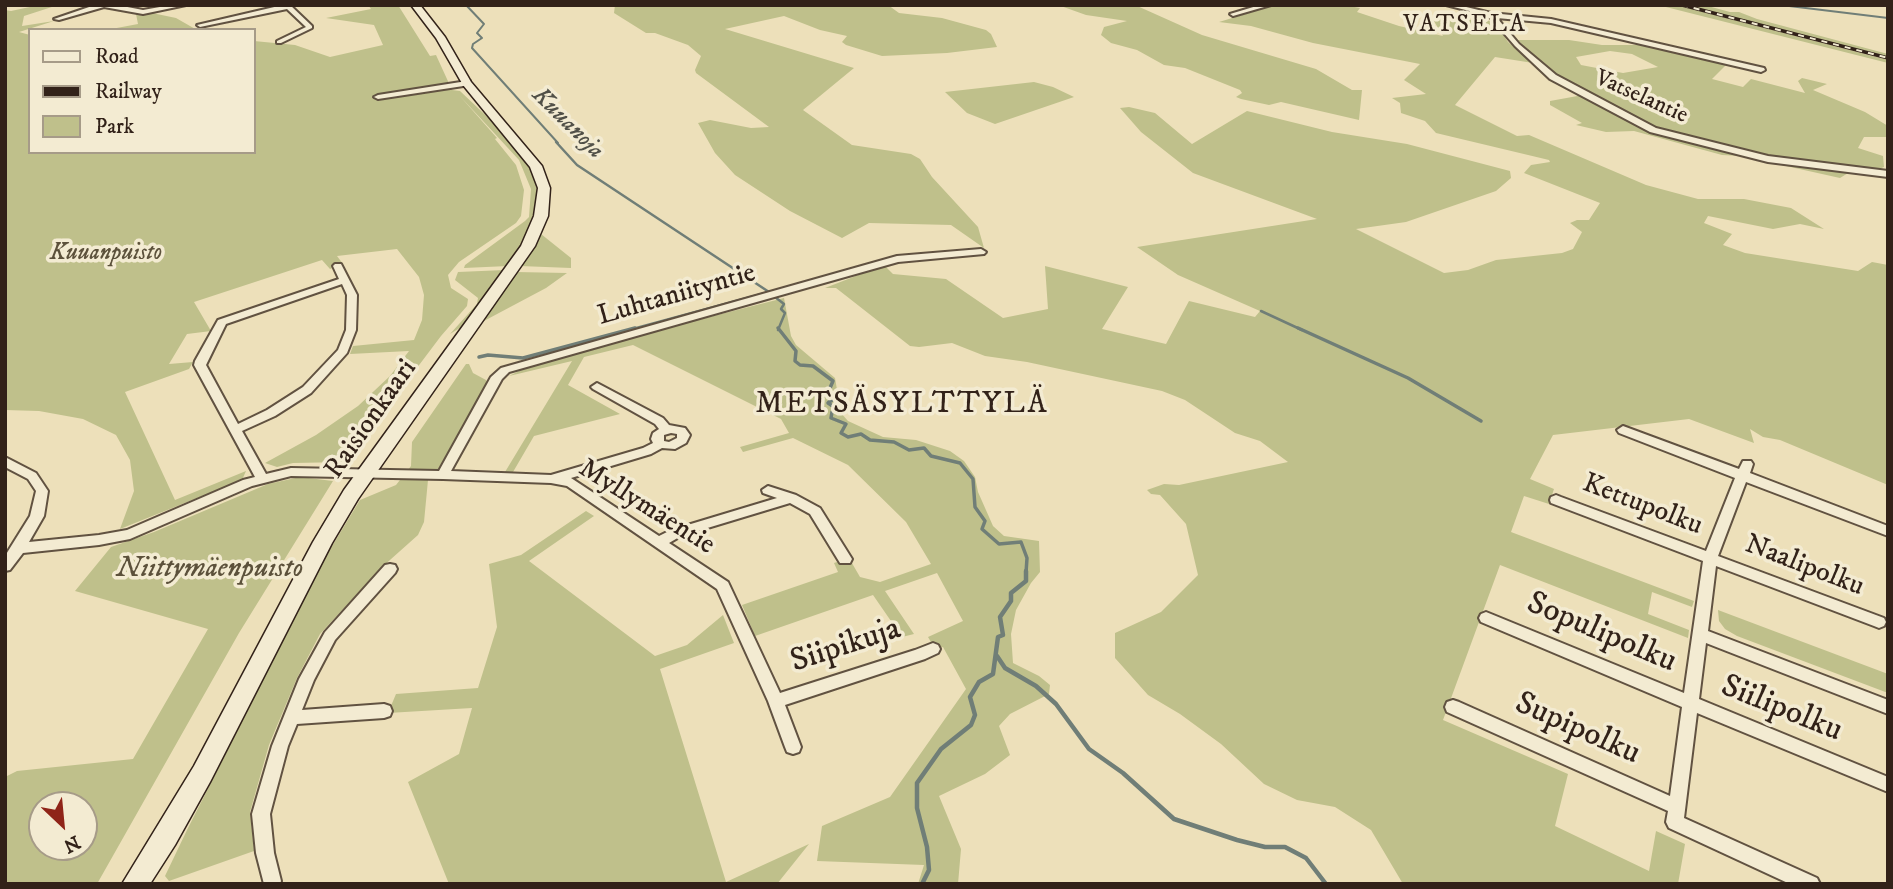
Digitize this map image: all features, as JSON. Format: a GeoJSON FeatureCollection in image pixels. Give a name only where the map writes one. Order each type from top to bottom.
{"type":"FeatureCollection","features":[{"type":"Feature","properties":{"kind":"main road","name":"Raisionkaari"},"geometry":{"type":"LineString","coordinates":[[135,884],[202,774],[323,542],[366,473],[528,246],[541,216],[544,188],[536,166],[467,83],[435,31],[415,5]]}},
{"type":"Feature","properties":{"kind":"street"},"geometry":{"type":"LineString","coordinates":[[57,19],[103,5],[142,12],[183,5]]}},
{"type":"Feature","properties":{"kind":"street"},"geometry":{"type":"LineString","coordinates":[[1233,14],[1268,5]]}},
{"type":"Feature","properties":{"kind":"street"},"geometry":{"type":"LineString","coordinates":[[1449,5],[1491,15],[1551,21],[1760,70]]}},
{"type":"Feature","properties":{"kind":"street"},"geometry":{"type":"LineString","coordinates":[[200,25],[287,6],[310,27],[279,43]]}},
{"type":"Feature","properties":{"kind":"street","name":"Vatselantie"},"geometry":{"type":"LineString","coordinates":[[1491,15],[1517,45],[1553,76],[1653,130],[1768,159],[1888,174]]}},
{"type":"Feature","properties":{"kind":"street"},"geometry":{"type":"LineString","coordinates":[[378,97],[467,83]]}},
{"type":"Feature","properties":{"kind":"street","name":"Luhtaniityntie"},"geometry":{"type":"LineString","coordinates":[[443,475],[497,377],[505,370],[897,259],[981,251]]}},
{"type":"Feature","properties":{"kind":"street"},"geometry":{"type":"LineString","coordinates":[[235,430],[271,413],[307,390],[343,351],[351,331],[353,312],[352,295],[338,265]]}},
{"type":"Feature","properties":{"kind":"street"},"geometry":{"type":"LineString","coordinates":[[262,478],[200,365],[222,322],[345,280]]}},
{"type":"Feature","properties":{"kind":"street"},"geometry":{"type":"LineString","coordinates":[[597,387],[659,421],[666,429]]}},
{"type":"Feature","properties":{"kind":"street"},"geometry":{"type":"LineString","coordinates":[[551,479],[647,451],[660,444],[671,446],[684,438],[681,430],[666,429],[657,436],[660,444]]}},
{"type":"Feature","properties":{"kind":"street"},"geometry":{"type":"LineString","coordinates":[[1623,430],[1745,470],[1888,531]]}},
{"type":"Feature","properties":{"kind":"street"},"geometry":{"type":"LineString","coordinates":[[5,461],[32,476],[42,491],[37,516],[5,566]]}},
{"type":"Feature","properties":{"kind":"street"},"geometry":{"type":"LineString","coordinates":[[1745,470],[1710,558],[1676,814],[1811,884]]}},
{"type":"Feature","properties":{"kind":"street","name":"Myllymäentie"},"geometry":{"type":"LineString","coordinates":[[19,548],[130,534],[262,478],[291,472],[443,475],[570,482],[723,586],[793,747]]}},
{"type":"Feature","properties":{"kind":"street"},"geometry":{"type":"LineString","coordinates":[[768,490],[815,511],[845,559]]}},
{"type":"Feature","properties":{"kind":"street"},"geometry":{"type":"LineString","coordinates":[[659,542],[676,533],[791,498]]}},
{"type":"Feature","properties":{"kind":"street","name":"Kettupolku"},"geometry":{"type":"LineString","coordinates":[[1556,500],[1710,558]]}},
{"type":"Feature","properties":{"kind":"street","name":"Naalipolku"},"geometry":{"type":"LineString","coordinates":[[1710,558],[1879,622]]}},
{"type":"Feature","properties":{"kind":"street"},"geometry":{"type":"LineString","coordinates":[[269,883],[261,814],[280,746],[307,679],[330,636],[390,569]]}},
{"type":"Feature","properties":{"kind":"street","name":"Sopulipolku"},"geometry":{"type":"LineString","coordinates":[[1486,618],[1692,705]]}},
{"type":"Feature","properties":{"kind":"street"},"geometry":{"type":"LineString","coordinates":[[1701,635],[1888,707]]}},
{"type":"Feature","properties":{"kind":"street","name":"Siipikuja"},"geometry":{"type":"LineString","coordinates":[[775,701],[933,649]]}},
{"type":"Feature","properties":{"kind":"street","name":"Siilipolku"},"geometry":{"type":"LineString","coordinates":[[1692,705],[1888,785]]}},
{"type":"Feature","properties":{"kind":"street","name":"Supipolku"},"geometry":{"type":"LineString","coordinates":[[1452,707],[1676,814]]}},
{"type":"Feature","properties":{"kind":"street"},"geometry":{"type":"LineString","coordinates":[[291,718],[384,711]]}},
{"type":"Feature","properties":{"kind":"green space","name":"Kuuanpuisto"},"geometry":{"type":"Polygon","coordinates":[[[39,5],[58,5],[24,16],[22,26],[54,21],[19,32],[28,34],[28,154],[256,154],[256,41],[295,45],[330,57],[383,45],[374,25],[326,18],[371,9],[368,5],[398,5],[430,56],[436,55],[452,90],[460,91],[498,127],[530,165],[538,187],[533,224],[508,266],[464,268],[529,217],[531,189],[519,160],[459,95],[497,138],[495,139],[516,165],[524,190],[521,216],[516,223],[459,262],[448,275],[451,288],[468,299],[467,306],[441,336],[346,462],[293,463],[277,467],[265,463],[316,435],[358,406],[390,376],[409,351],[350,354],[353,346],[414,340],[422,320],[424,295],[419,277],[397,249],[337,256],[343,264],[330,269],[322,260],[194,302],[211,331],[187,334],[169,364],[193,362],[189,369],[125,392],[175,500],[246,471],[242,480],[120,529],[134,491],[130,460],[116,435],[83,419],[39,411],[5,410],[5,10],[39,5]]]}},
{"type":"Feature","properties":{"kind":"green space"},"geometry":{"type":"Polygon","coordinates":[[[615,5],[888,5],[899,13],[942,18],[986,30],[997,47],[882,56],[846,45],[842,42],[847,36],[820,30],[784,16],[725,29],[854,68],[803,110],[852,145],[911,154],[920,159],[932,177],[978,227],[984,248],[951,225],[869,223],[842,238],[790,211],[735,175],[715,153],[698,123],[710,120],[751,128],[769,127],[696,73],[701,56],[688,45],[655,33],[646,33],[614,13],[615,5]]]}},
{"type":"Feature","properties":{"kind":"green space"},"geometry":{"type":"Polygon","coordinates":[[[1058,5],[1135,5],[1202,35],[1316,69],[1352,90],[1362,90],[1359,120],[1281,102],[1269,105],[1241,99],[1236,97],[1242,93],[1240,90],[1185,68],[1164,65],[1137,50],[1111,43],[1101,35],[1104,27],[1127,21],[1086,15],[1058,5]]]}},
{"type":"Feature","properties":{"kind":"green space"},"geometry":{"type":"Polygon","coordinates":[[[1275,5],[1344,5],[1360,8],[1357,12],[1399,26],[1443,36],[1432,18],[1494,21],[1508,42],[1533,63],[1495,57],[1455,105],[1517,136],[1529,135],[1646,185],[1698,199],[1744,199],[1791,208],[1824,229],[1800,224],[1773,229],[1708,216],[1704,223],[1732,234],[1723,245],[1745,253],[1858,271],[1872,262],[1888,265],[1888,485],[1780,440],[1763,437],[1750,429],[1754,443],[1689,419],[1553,435],[1530,479],[1554,489],[1549,504],[1524,496],[1511,532],[1694,601],[1692,607],[1652,592],[1648,614],[1689,630],[1688,638],[1500,565],[1443,720],[1568,774],[1555,826],[1649,871],[1656,831],[1685,844],[1678,884],[1403,884],[1371,830],[1335,807],[1297,800],[1264,784],[1221,744],[1148,695],[1115,658],[1115,633],[1161,612],[1198,575],[1186,524],[1160,495],[1151,494],[1147,490],[1164,484],[1179,485],[1288,462],[1260,441],[1235,433],[1185,400],[1162,391],[1027,362],[985,356],[952,343],[910,346],[836,288],[825,288],[884,265],[893,274],[946,279],[1003,318],[1048,309],[1045,266],[1128,287],[1102,329],[1166,344],[1189,301],[1255,317],[1260,311],[1178,275],[1137,247],[1317,219],[1193,173],[1141,132],[1120,108],[1129,107],[1155,113],[1192,144],[1247,111],[1332,132],[1407,144],[1510,171],[1511,178],[1496,191],[1406,222],[1356,229],[1444,273],[1468,270],[1496,260],[1562,253],[1573,249],[1582,232],[1570,223],[1589,220],[1600,203],[1524,173],[1531,165],[1550,162],[1549,160],[1436,133],[1425,121],[1401,113],[1400,103],[1392,98],[1426,94],[1404,80],[1420,64],[1313,43],[1251,26],[1219,22],[1275,5]]]}},
{"type":"Feature","properties":{"kind":"green space"},"geometry":{"type":"Polygon","coordinates":[[[1658,5],[1676,5],[1888,60],[1888,63],[1658,5]]]}},
{"type":"Feature","properties":{"kind":"green space"},"geometry":{"type":"Polygon","coordinates":[[[1686,5],[1704,5],[1739,12],[1888,54],[1888,57],[1686,5]]]}},
{"type":"Feature","properties":{"kind":"green space"},"geometry":{"type":"Polygon","coordinates":[[[152,13],[176,18],[194,28],[117,28],[138,24],[136,14],[152,13]]]}},
{"type":"Feature","properties":{"kind":"green space"},"geometry":{"type":"Polygon","coordinates":[[[1518,40],[1641,45],[1728,63],[1712,79],[1743,87],[1751,79],[1805,93],[1798,81],[1802,78],[1827,84],[1813,90],[1865,112],[1888,126],[1888,137],[1864,137],[1858,148],[1883,156],[1884,167],[1877,170],[1797,162],[1672,135],[1557,76],[1533,57],[1518,40]],[[1610,51],[1576,57],[1581,65],[1623,73],[1658,67],[1632,54],[1610,51]]]}},
{"type":"Feature","properties":{"kind":"green space"},"geometry":{"type":"Polygon","coordinates":[[[1034,82],[1074,97],[995,124],[967,113],[945,92],[1034,82]]]}},
{"type":"Feature","properties":{"kind":"green space"},"geometry":{"type":"Polygon","coordinates":[[[1583,95],[1647,128],[1751,156],[1802,166],[1853,170],[1840,178],[1741,156],[1722,155],[1634,131],[1606,132],[1576,125],[1582,123],[1550,105],[1550,101],[1583,95]]]}},
{"type":"Feature","properties":{"kind":"green space"},"geometry":{"type":"Polygon","coordinates":[[[541,234],[571,258],[571,268],[520,266],[541,234]]]}},
{"type":"Feature","properties":{"kind":"green space"},"geometry":{"type":"Polygon","coordinates":[[[505,270],[463,326],[450,334],[477,304],[478,298],[455,280],[458,272],[505,270]]]}},
{"type":"Feature","properties":{"kind":"green space"},"geometry":{"type":"Polygon","coordinates":[[[516,272],[567,273],[546,288],[482,322],[516,272]]]}},
{"type":"Feature","properties":{"kind":"green space"},"geometry":{"type":"Polygon","coordinates":[[[784,298],[791,336],[796,345],[835,378],[841,413],[848,421],[883,437],[916,440],[950,451],[964,461],[975,477],[978,492],[993,526],[1004,536],[1039,541],[1040,572],[1016,610],[1011,634],[1013,663],[1039,676],[1050,685],[1049,694],[1010,714],[999,726],[1010,755],[985,774],[939,796],[961,849],[958,884],[918,884],[924,865],[817,861],[822,826],[890,797],[966,689],[943,647],[935,649],[928,637],[963,621],[937,573],[885,591],[914,634],[902,637],[873,595],[755,636],[742,605],[838,572],[834,563],[849,558],[860,577],[880,582],[931,564],[906,522],[848,465],[793,438],[743,452],[740,447],[789,433],[781,419],[633,345],[584,357],[568,385],[620,414],[534,436],[513,472],[505,472],[572,361],[509,376],[541,360],[784,298]]]}},
{"type":"Feature","properties":{"kind":"green space"},"geometry":{"type":"Polygon","coordinates":[[[466,364],[469,364],[473,373],[486,380],[488,385],[435,474],[428,480],[424,522],[418,535],[381,568],[320,634],[297,678],[269,745],[250,812],[254,851],[169,881],[165,876],[187,830],[326,556],[360,500],[396,485],[411,466],[412,442],[466,364]]]}},
{"type":"Feature","properties":{"kind":"green space","name":"Niittymäenpuisto"},"geometry":{"type":"Polygon","coordinates":[[[300,477],[333,481],[239,633],[97,884],[5,884],[5,777],[17,771],[133,759],[208,629],[75,591],[111,547],[268,484],[300,477]]]}},
{"type":"Feature","properties":{"kind":"green space"},"geometry":{"type":"Polygon","coordinates":[[[586,511],[594,516],[529,561],[655,656],[687,645],[723,615],[734,643],[660,669],[726,882],[809,844],[777,884],[449,884],[408,782],[459,754],[472,708],[388,713],[396,694],[478,688],[497,627],[489,564],[521,555],[586,511]]]}},
{"type":"Feature","properties":{"kind":"green space"},"geometry":{"type":"Polygon","coordinates":[[[1718,610],[1888,674],[1888,693],[1737,636],[1725,629],[1719,621],[1718,610]]]}},
{"type":"Feature","properties":{"kind":"waterway","name":"Kuuanoja"},"geometry":{"type":"LineString","coordinates":[[466,5],[484,24],[477,33],[482,38],[473,44],[472,48],[558,143]]}},
{"type":"Feature","properties":{"kind":"waterway"},"geometry":{"type":"LineString","coordinates":[[1781,5],[1888,18]]}},
{"type":"Feature","properties":{"kind":"waterway","name":"Kuuanoja"},"geometry":{"type":"LineString","coordinates":[[556,142],[577,165],[769,292],[629,330]]}},
{"type":"Feature","properties":{"kind":"waterway","name":"Kuuanoja"},"geometry":{"type":"LineString","coordinates":[[775,297],[784,304],[781,309],[785,313],[779,329]]}},
{"type":"Feature","properties":{"kind":"waterway"},"geometry":{"type":"LineString","coordinates":[[1261,311],[1302,330]]}},
{"type":"Feature","properties":{"kind":"waterway"},"geometry":{"type":"LineString","coordinates":[[479,357],[488,355],[523,358],[635,328]]}},
{"type":"Feature","properties":{"kind":"waterway"},"geometry":{"type":"LineString","coordinates":[[1298,328],[1408,378],[1481,421]]}},
{"type":"Feature","properties":{"kind":"waterway","name":"Kuuanoja"},"geometry":{"type":"LineString","coordinates":[[779,329],[796,351],[795,361],[800,365],[813,366],[833,381],[827,395],[832,400],[828,403],[837,409],[832,412],[831,418],[846,424],[841,433],[848,437],[861,434],[870,440],[894,442],[909,450],[924,448],[931,456],[960,463],[973,479],[975,507],[985,521],[982,529],[999,544],[1021,542],[1027,558],[1026,573]]}},
{"type":"Feature","properties":{"kind":"waterway","name":"Kuuanoja"},"geometry":{"type":"LineString","coordinates":[[922,884],[929,870],[927,847],[917,808],[917,783],[941,749],[971,725],[975,715],[970,697],[979,682],[993,674],[998,637],[1003,635],[1000,617],[1011,601],[1011,593],[1026,581],[1026,573]]}},
{"type":"Feature","properties":{"kind":"waterway"},"geometry":{"type":"LineString","coordinates":[[997,656],[1005,668],[1036,686],[1056,704],[1089,749],[1123,773],[1174,819],[1237,840],[1265,847],[1285,847],[1306,858],[1326,884]]}},
{"type":"Feature","properties":{"kind":"railway"},"geometry":{"type":"LineString","coordinates":[[1682,5],[1888,58]]}},
{"type":"Feature","properties":{"kind":"district","name":"VATSELA"},"geometry":{"type":"Point","coordinates":[1465,26]}},
{"type":"Feature","properties":{"kind":"district","name":"METSÄSYLTTYLÄ"},"geometry":{"type":"Point","coordinates":[902,406]}}]}
